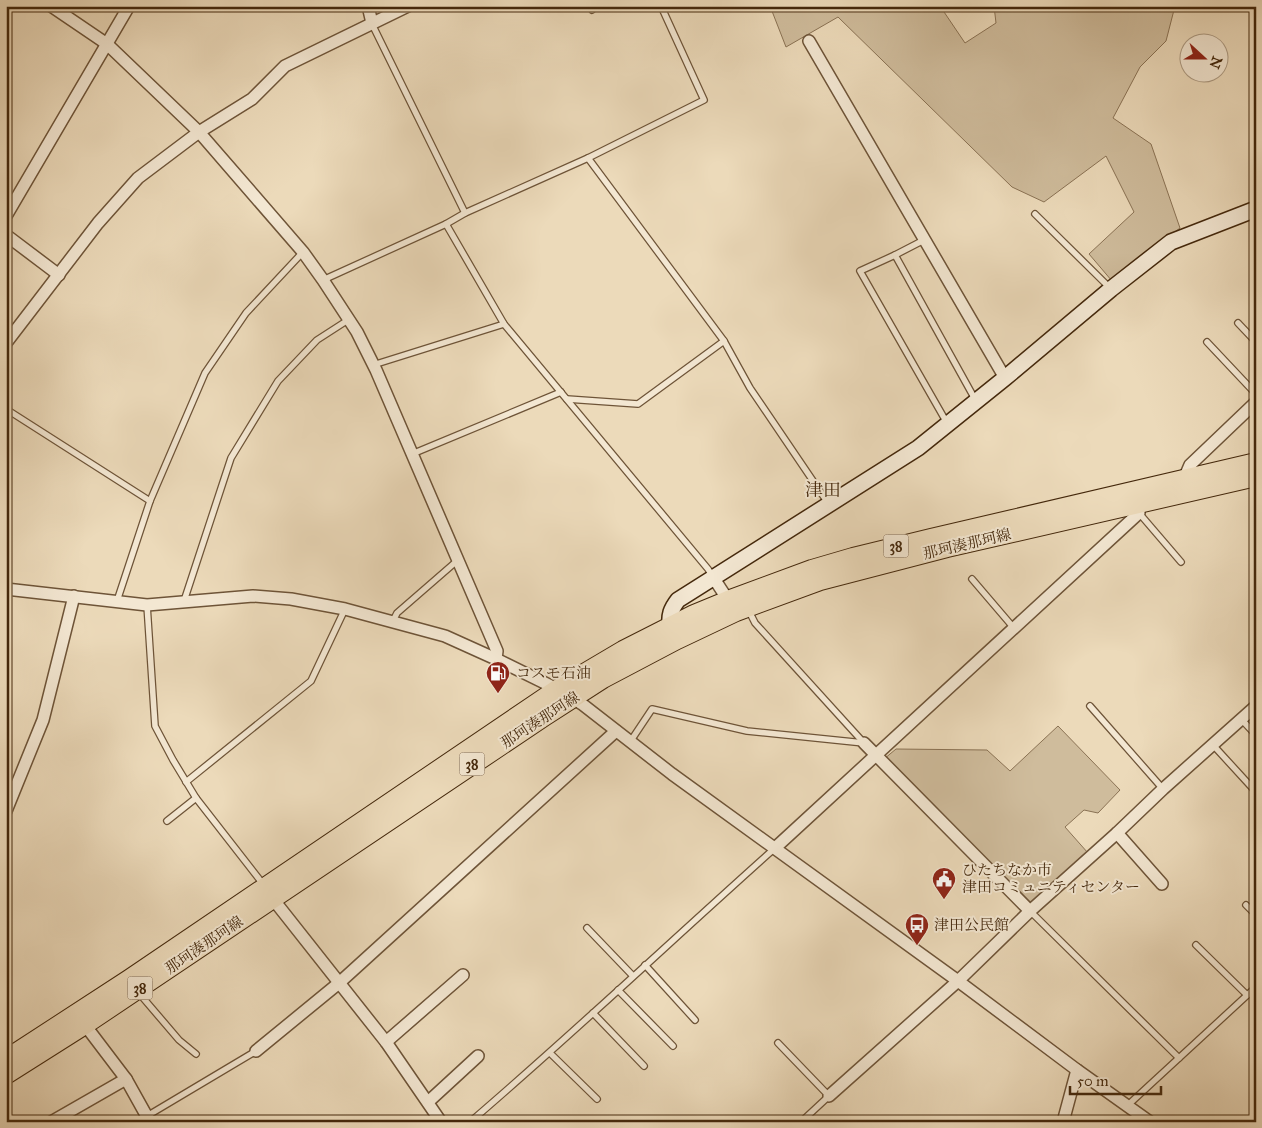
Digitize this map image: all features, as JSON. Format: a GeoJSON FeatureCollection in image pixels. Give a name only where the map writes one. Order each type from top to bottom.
{"type":"FeatureCollection","features":[{"type":"Feature","properties":{"kind":"main road","name":"那珂湊那珂線"},"geometry":{"type":"LineString","coordinates":[[6,1075],[137,990],[269,893],[557,688],[623,650],[670,626],[728,600],[812,569],[852,557],[1256,462]]}},
{"type":"Feature","properties":{"kind":"main road","name":"那珂湊那珂線"},"geometry":{"type":"LineString","coordinates":[[6,1059],[603,679],[677,640],[748,608],[820,581],[892,561],[1139,508],[1256,477]]}},
{"type":"Feature","properties":{"kind":"street"},"geometry":{"type":"LineString","coordinates":[[51,6],[107,44],[199,132],[303,252],[323,280],[357,332],[373,364],[497,651],[496,659]]}},
{"type":"Feature","properties":{"kind":"street"},"geometry":{"type":"LineString","coordinates":[[6,216],[129,6]]}},
{"type":"Feature","properties":{"kind":"street"},"geometry":{"type":"LineString","coordinates":[[368,6],[372,23]]}},
{"type":"Feature","properties":{"kind":"street"},"geometry":{"type":"LineString","coordinates":[[6,343],[98,223],[138,178],[199,132],[252,99],[285,66],[408,6]]}},
{"type":"Feature","properties":{"kind":"street"},"geometry":{"type":"LineString","coordinates":[[808,41],[1005,378]]}},
{"type":"Feature","properties":{"kind":"street"},"geometry":{"type":"LineString","coordinates":[[670,626],[669,616],[678,600],[918,448],[1171,242],[1256,209]]}},
{"type":"Feature","properties":{"kind":"street"},"geometry":{"type":"LineString","coordinates":[[6,235],[59,275]]}},
{"type":"Feature","properties":{"kind":"street"},"geometry":{"type":"LineString","coordinates":[[1184,479],[1190,465],[1256,402]]}},
{"type":"Feature","properties":{"kind":"street"},"geometry":{"type":"LineString","coordinates":[[775,848],[1139,508]]}},
{"type":"Feature","properties":{"kind":"street"},"geometry":{"type":"LineString","coordinates":[[713,577],[728,600]]}},
{"type":"Feature","properties":{"kind":"street"},"geometry":{"type":"LineString","coordinates":[[6,589],[147,606],[253,596],[290,598],[345,609],[445,636],[496,659],[557,688],[573,698],[630,742],[1150,1122]]}},
{"type":"Feature","properties":{"kind":"street"},"geometry":{"type":"LineString","coordinates":[[6,811],[43,720],[74,596]]}},
{"type":"Feature","properties":{"kind":"street"},"geometry":{"type":"LineString","coordinates":[[829,1096],[958,981],[1030,911],[1256,706]]}},
{"type":"Feature","properties":{"kind":"street"},"geometry":{"type":"LineString","coordinates":[[256,1051],[340,983],[616,731]]}},
{"type":"Feature","properties":{"kind":"street"},"geometry":{"type":"LineString","coordinates":[[864,743],[1030,911]]}},
{"type":"Feature","properties":{"kind":"street"},"geometry":{"type":"LineString","coordinates":[[1117,833],[1162,884]]}},
{"type":"Feature","properties":{"kind":"street"},"geometry":{"type":"LineString","coordinates":[[269,893],[386,1042],[441,1122]]}},
{"type":"Feature","properties":{"kind":"street"},"geometry":{"type":"LineString","coordinates":[[386,1042],[464,974]]}},
{"type":"Feature","properties":{"kind":"street"},"geometry":{"type":"LineString","coordinates":[[85,1025],[126,1079],[148,1119]]}},
{"type":"Feature","properties":{"kind":"street"},"geometry":{"type":"LineString","coordinates":[[428,1102],[478,1056]]}},
{"type":"Feature","properties":{"kind":"street"},"geometry":{"type":"LineString","coordinates":[[1063,1122],[1077,1070]]}},
{"type":"Feature","properties":{"kind":"street"},"geometry":{"type":"LineString","coordinates":[[51,1122],[126,1079]]}},
{"type":"Feature","properties":{"kind":"lane"},"geometry":{"type":"LineString","coordinates":[[323,280],[446,224],[464,213],[588,158],[704,100],[661,6]]}},
{"type":"Feature","properties":{"kind":"lane"},"geometry":{"type":"LineString","coordinates":[[372,23],[464,213]]}},
{"type":"Feature","properties":{"kind":"lane"},"geometry":{"type":"LineString","coordinates":[[588,158],[724,341],[750,388],[829,503]]}},
{"type":"Feature","properties":{"kind":"lane"},"geometry":{"type":"LineString","coordinates":[[1035,214],[1111,289]]}},
{"type":"Feature","properties":{"kind":"lane"},"geometry":{"type":"LineString","coordinates":[[446,224],[504,324],[708,568],[713,577]]}},
{"type":"Feature","properties":{"kind":"lane"},"geometry":{"type":"LineString","coordinates":[[924,240],[860,270],[947,424]]}},
{"type":"Feature","properties":{"kind":"lane"},"geometry":{"type":"LineString","coordinates":[[117,601],[150,501],[205,373],[246,313],[303,252]]}},
{"type":"Feature","properties":{"kind":"lane"},"geometry":{"type":"LineString","coordinates":[[895,255],[976,400]]}},
{"type":"Feature","properties":{"kind":"lane"},"geometry":{"type":"LineString","coordinates":[[184,602],[231,458],[278,380],[317,340],[348,320]]}},
{"type":"Feature","properties":{"kind":"lane"},"geometry":{"type":"LineString","coordinates":[[1238,323],[1256,342]]}},
{"type":"Feature","properties":{"kind":"lane"},"geometry":{"type":"LineString","coordinates":[[373,364],[504,324]]}},
{"type":"Feature","properties":{"kind":"lane"},"geometry":{"type":"LineString","coordinates":[[567,399],[638,404],[724,341]]}},
{"type":"Feature","properties":{"kind":"lane"},"geometry":{"type":"LineString","coordinates":[[1207,342],[1256,394]]}},
{"type":"Feature","properties":{"kind":"lane"},"geometry":{"type":"LineString","coordinates":[[412,454],[561,392]]}},
{"type":"Feature","properties":{"kind":"lane"},"geometry":{"type":"LineString","coordinates":[[6,409],[150,501]]}},
{"type":"Feature","properties":{"kind":"lane"},"geometry":{"type":"LineString","coordinates":[[1139,508],[1181,562]]}},
{"type":"Feature","properties":{"kind":"lane"},"geometry":{"type":"LineString","coordinates":[[392,621],[397,613],[458,560]]}},
{"type":"Feature","properties":{"kind":"lane"},"geometry":{"type":"LineString","coordinates":[[972,580],[1013,627]]}},
{"type":"Feature","properties":{"kind":"lane"},"geometry":{"type":"LineString","coordinates":[[147,606],[155,726],[196,798],[269,893]]}},
{"type":"Feature","properties":{"kind":"lane"},"geometry":{"type":"LineString","coordinates":[[748,608],[755,623],[864,743]]}},
{"type":"Feature","properties":{"kind":"lane"},"geometry":{"type":"LineString","coordinates":[[186,782],[311,681],[345,609]]}},
{"type":"Feature","properties":{"kind":"lane"},"geometry":{"type":"LineString","coordinates":[[1090,706],[1163,789]]}},
{"type":"Feature","properties":{"kind":"lane"},"geometry":{"type":"LineString","coordinates":[[630,742],[652,709],[746,730],[864,743]]}},
{"type":"Feature","properties":{"kind":"lane"},"geometry":{"type":"LineString","coordinates":[[1242,720],[1256,735]]}},
{"type":"Feature","properties":{"kind":"lane"},"geometry":{"type":"LineString","coordinates":[[1213,745],[1256,792]]}},
{"type":"Feature","properties":{"kind":"lane"},"geometry":{"type":"LineString","coordinates":[[167,821],[196,798]]}},
{"type":"Feature","properties":{"kind":"lane"},"geometry":{"type":"LineString","coordinates":[[470,1122],[550,1053],[775,848]]}},
{"type":"Feature","properties":{"kind":"lane"},"geometry":{"type":"LineString","coordinates":[[1246,906],[1256,914]]}},
{"type":"Feature","properties":{"kind":"lane"},"geometry":{"type":"LineString","coordinates":[[1030,911],[1179,1058]]}},
{"type":"Feature","properties":{"kind":"lane"},"geometry":{"type":"LineString","coordinates":[[587,928],[634,976]]}},
{"type":"Feature","properties":{"kind":"lane"},"geometry":{"type":"LineString","coordinates":[[1196,945],[1247,995]]}},
{"type":"Feature","properties":{"kind":"lane"},"geometry":{"type":"LineString","coordinates":[[645,966],[695,1020]]}},
{"type":"Feature","properties":{"kind":"lane"},"geometry":{"type":"LineString","coordinates":[[1128,1105],[1256,987]]}},
{"type":"Feature","properties":{"kind":"lane"},"geometry":{"type":"LineString","coordinates":[[137,990],[179,1040],[196,1054]]}},
{"type":"Feature","properties":{"kind":"lane"},"geometry":{"type":"LineString","coordinates":[[618,990],[673,1046]]}},
{"type":"Feature","properties":{"kind":"lane"},"geometry":{"type":"LineString","coordinates":[[594,1013],[644,1066]]}},
{"type":"Feature","properties":{"kind":"lane"},"geometry":{"type":"LineString","coordinates":[[778,1043],[829,1096],[800,1122]]}},
{"type":"Feature","properties":{"kind":"lane"},"geometry":{"type":"LineString","coordinates":[[148,1119],[256,1051]]}},
{"type":"Feature","properties":{"kind":"lane"},"geometry":{"type":"LineString","coordinates":[[550,1053],[597,1099]]}},
{"type":"Feature","properties":{"kind":"shaded area"},"geometry":{"type":"Polygon","coordinates":[[[770,6],[940,6],[965,43],[996,23],[994,6],[1175,6],[1166,41],[1140,67],[1113,118],[1151,144],[1180,228],[1112,281],[1089,254],[1134,212],[1106,156],[1044,202],[1012,187],[838,17],[786,47],[770,6]]]}},
{"type":"Feature","properties":{"kind":"shaded area"},"geometry":{"type":"Polygon","coordinates":[[[1058,726],[1120,790],[1098,813],[1084,810],[1065,827],[1088,853],[1034,907],[884,759],[896,749],[987,750],[1010,771],[1058,726]]]}},
{"type":"Feature","properties":{"kind":"place","name":"コスモ石油"},"geometry":{"type":"Point","coordinates":[498,694]}},
{"type":"Feature","properties":{"kind":"place","name":"ひたちなか市 津田コミュニティセンター"},"geometry":{"type":"Point","coordinates":[944,900]}},
{"type":"Feature","properties":{"kind":"place","name":"津田公民館"},"geometry":{"type":"Point","coordinates":[917,946]}},
{"type":"Feature","properties":{"kind":"district","name":"津田"},"geometry":{"type":"Point","coordinates":[823,490]}}]}
